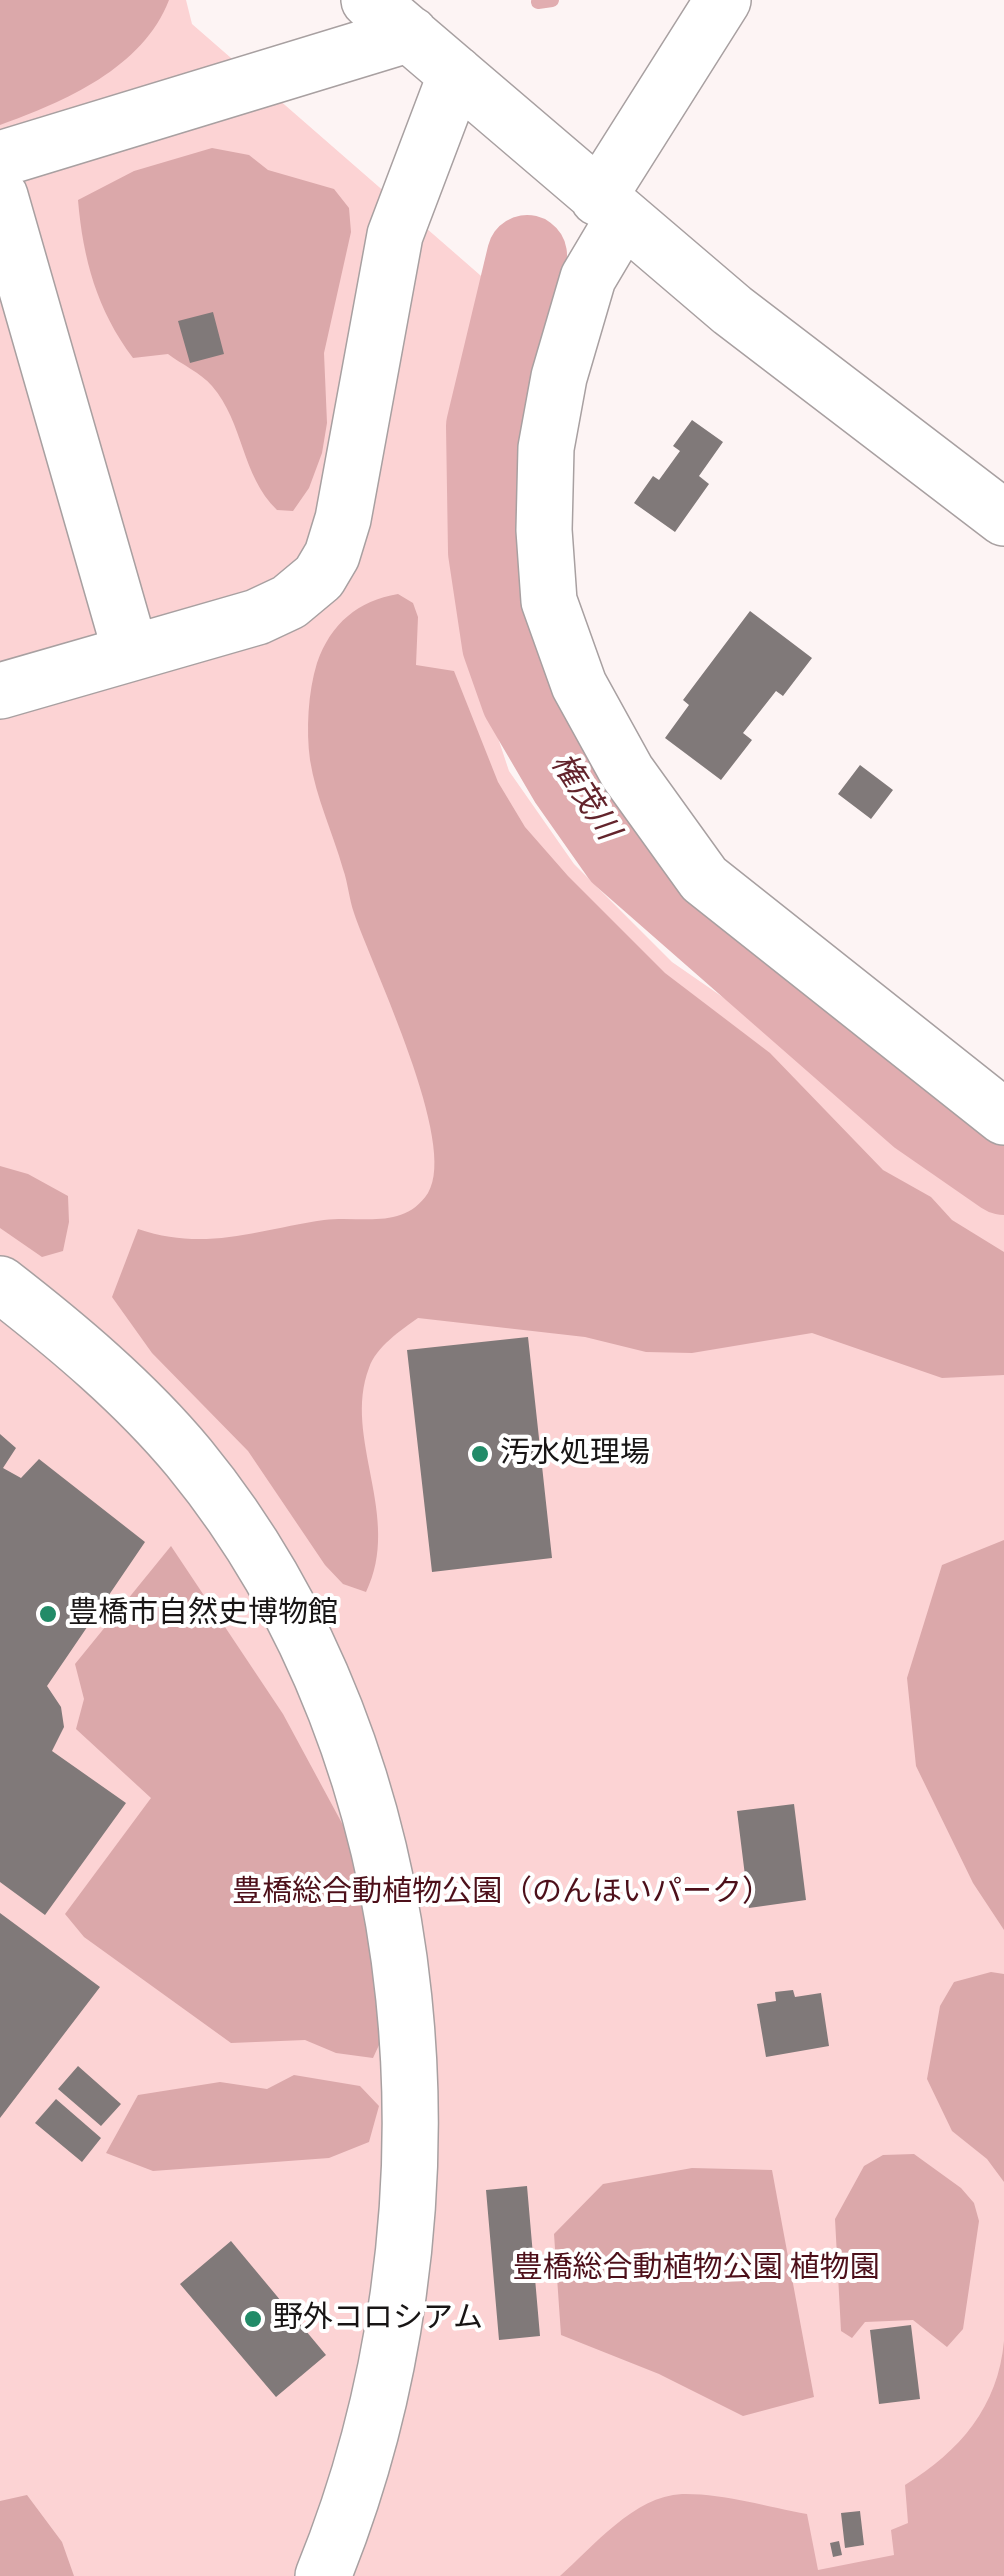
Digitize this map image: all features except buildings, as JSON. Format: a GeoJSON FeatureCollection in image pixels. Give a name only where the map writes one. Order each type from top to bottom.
{"type":"FeatureCollection","features":[{"type":"Feature","properties":{"kind":"street"},"geometry":{"type":"LineString","coordinates":[[723,0],[611,208],[577,310],[546,448],[544,530],[549,601],[578,685],[627,772],[704,879],[1004,1117]]}},
{"type":"Feature","properties":{"kind":"street"},"geometry":{"type":"LineString","coordinates":[[0,159],[399,12],[456,74],[732,310],[1004,518]]}},
{"type":"Feature","properties":{"kind":"street"},"geometry":{"type":"LineString","coordinates":[[0,692],[258,616],[305,593],[332,555],[343,518],[394,235],[456,74]]}},
{"type":"Feature","properties":{"kind":"street"},"geometry":{"type":"LineString","coordinates":[[0,196],[131,653]]}},
{"type":"Feature","properties":{"kind":"street"},"geometry":{"type":"LineString","coordinates":[[0,1284],[159,1425],[233,1520],[273,1586],[323,1688],[363,1796],[382,1869],[405,2019],[409,2094],[400,2280],[377,2404],[358,2478],[323,2576]]}},
{"type":"Feature","properties":{"kind":"green space","name":"豊橋総合動植物公園（のんほいパーク）"},"geometry":{"type":"Polygon","coordinates":[[[0,0],[186,0],[192,24],[488,282],[455,432],[456,522],[482,690],[509,771],[574,864],[672,962],[883,1108],[1004,1210],[1004,2576],[0,2576],[0,0]]]}},
{"type":"Feature","properties":{"kind":"green space"},"geometry":{"type":"Polygon","coordinates":[[[0,0],[169,0],[141,45],[121,63],[75,93],[0,125],[0,0]]]}},
{"type":"Feature","properties":{"kind":"green space"},"geometry":{"type":"Polygon","coordinates":[[[212,148],[249,155],[268,170],[334,189],[349,208],[351,232],[324,353],[327,423],[322,453],[309,488],[293,511],[277,510],[265,496],[231,416],[207,381],[168,354],[133,358],[101,302],[88,263],[78,200],[134,171],[212,148]]]}},
{"type":"Feature","properties":{"kind":"green space"},"geometry":{"type":"Polygon","coordinates":[[[398,594],[413,603],[418,617],[416,665],[454,671],[498,782],[525,827],[568,876],[665,973],[770,1053],[883,1170],[931,1197],[952,1220],[1004,1252],[1004,1375],[942,1378],[812,1333],[692,1353],[646,1352],[585,1337],[418,1318],[377,1353],[363,1395],[362,1422],[378,1535],[376,1564],[366,1592],[343,1584],[325,1565],[248,1451],[152,1353],[112,1297],[138,1229],[163,1236],[209,1239],[324,1220],[381,1219],[406,1213],[428,1193],[434,1169],[432,1136],[423,1097],[352,908],[345,874],[316,788],[308,736],[314,674],[330,636],[358,608],[398,594]]]}},
{"type":"Feature","properties":{"kind":"green space"},"geometry":{"type":"Polygon","coordinates":[[[0,1166],[28,1174],[68,1196],[69,1222],[63,1251],[42,1257],[0,1228],[0,1166]]]}},
{"type":"Feature","properties":{"kind":"green space"},"geometry":{"type":"Polygon","coordinates":[[[1004,1540],[1004,1930],[973,1883],[916,1766],[907,1678],[942,1565],[1004,1540]]]}},
{"type":"Feature","properties":{"kind":"green space"},"geometry":{"type":"Polygon","coordinates":[[[171,1546],[283,1714],[344,1827],[359,1868],[391,2019],[373,2058],[336,2053],[305,2040],[231,2043],[84,1937],[65,1914],[151,1798],[76,1729],[84,1699],[75,1664],[171,1546]]]}},
{"type":"Feature","properties":{"kind":"green space"},"geometry":{"type":"Polygon","coordinates":[[[991,1972],[1004,1974],[1004,2182],[987,2159],[952,2131],[927,2079],[940,2006],[954,1982],[991,1972]]]}},
{"type":"Feature","properties":{"kind":"green space"},"geometry":{"type":"Polygon","coordinates":[[[294,2075],[360,2086],[379,2106],[369,2142],[329,2158],[153,2171],[106,2153],[138,2095],[220,2082],[267,2089],[294,2075]]]}},
{"type":"Feature","properties":{"kind":"green space"},"geometry":{"type":"Polygon","coordinates":[[[914,2154],[961,2188],[974,2203],[979,2221],[963,2329],[947,2347],[913,2320],[865,2322],[852,2338],[841,2331],[835,2219],[864,2166],[883,2155],[914,2154]]]}},
{"type":"Feature","properties":{"kind":"green space","name":"豊橋総合動植物公園 植物園"},"geometry":{"type":"Polygon","coordinates":[[[692,2168],[772,2170],[814,2397],[743,2416],[659,2374],[561,2335],[554,2234],[603,2184],[692,2168]]]}},
{"type":"Feature","properties":{"kind":"green space"},"geometry":{"type":"Polygon","coordinates":[[[27,2495],[62,2542],[74,2576],[0,2576],[0,2501],[27,2495]]]}},
{"type":"Feature","properties":{"kind":"shaded area"},"geometry":{"type":"Polygon","coordinates":[[[1004,2341],[1004,2576],[560,2576],[631,2513],[664,2497],[682,2494],[729,2498],[807,2514],[818,2570],[894,2555],[891,2530],[908,2523],[905,2485],[943,2457],[973,2425],[994,2387],[1004,2341]]]}},
{"type":"Feature","properties":{"kind":"waterway"},"geometry":{"type":"LineString","coordinates":[[538,2],[552,0]]}},
{"type":"Feature","properties":{"kind":"waterway","name":"権茂川"},"geometry":{"type":"LineString","coordinates":[[527,255],[486,426],[488,552],[502,645],[521,699],[569,781],[621,855],[919,1116],[1004,1175]]}},
{"type":"Feature","properties":{"kind":"place","name":"汚水処理場"},"geometry":{"type":"Point","coordinates":[480,1454]}},
{"type":"Feature","properties":{"kind":"place","name":"豊橋市自然史博物館"},"geometry":{"type":"Point","coordinates":[48,1614]}},
{"type":"Feature","properties":{"kind":"place","name":"野外コロシアム"},"geometry":{"type":"Point","coordinates":[253,2319]}}]}
